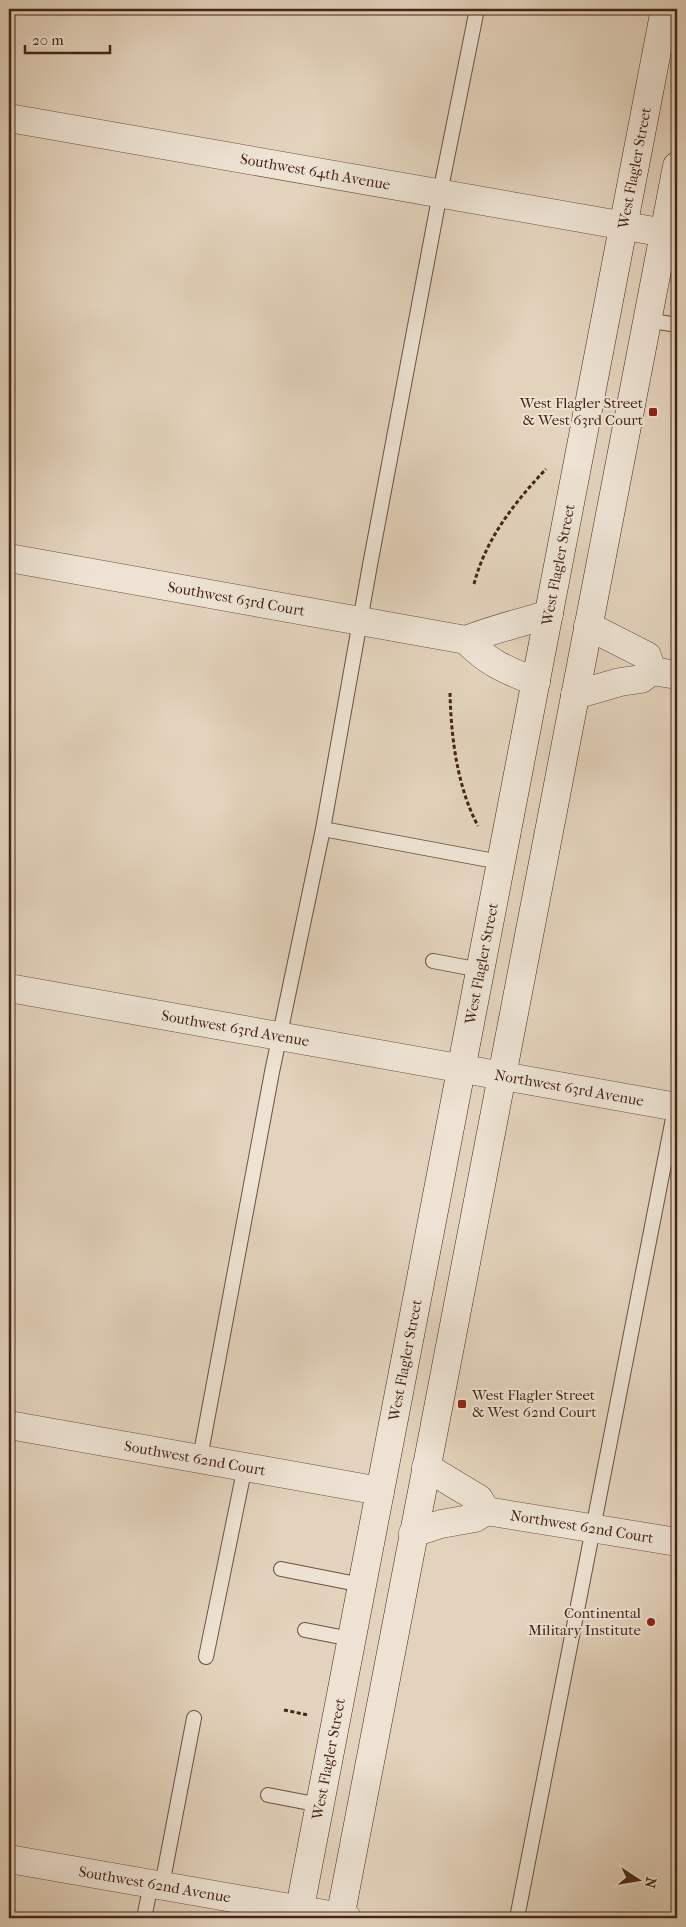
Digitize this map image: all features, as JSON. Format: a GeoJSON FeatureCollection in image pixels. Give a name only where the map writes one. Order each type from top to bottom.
{"type":"FeatureCollection","features":[{"type":"Feature","properties":{"kind":"main road","name":"West Flagler Street"},"geometry":{"type":"LineString","coordinates":[[299,1914],[665,9]]}},
{"type":"Feature","properties":{"kind":"main road","name":"Southwest 64th Avenue"},"geometry":{"type":"LineString","coordinates":[[9,118],[671,234]]}},
{"type":"Feature","properties":{"kind":"main road"},"geometry":{"type":"LineString","coordinates":[[342,1918],[413,1533],[647,320],[671,234],[677,166]]}},
{"type":"Feature","properties":{"kind":"main road","name":"Southwest 63rd Court"},"geometry":{"type":"LineString","coordinates":[[9,558],[466,640]]}},
{"type":"Feature","properties":{"kind":"main road"},"geometry":{"type":"LineString","coordinates":[[536,682],[512,673],[481,656],[466,640],[490,630],[549,614]]}},
{"type":"Feature","properties":{"kind":"main road"},"geometry":{"type":"LineString","coordinates":[[588,626],[647,656],[665,673]]}},
{"type":"Feature","properties":{"kind":"main road"},"geometry":{"type":"LineString","coordinates":[[575,695],[620,682],[665,673]]}},
{"type":"Feature","properties":{"kind":"main road","name":"Southwest 63rd Avenue"},"geometry":{"type":"LineString","coordinates":[[9,988],[461,1069]]}},
{"type":"Feature","properties":{"kind":"main road","name":"Northwest 63rd Avenue"},"geometry":{"type":"LineString","coordinates":[[461,1069],[677,1104]]}},
{"type":"Feature","properties":{"kind":"main road","name":"Southwest 62nd Court"},"geometry":{"type":"LineString","coordinates":[[9,1425],[380,1491]]}},
{"type":"Feature","properties":{"kind":"main road"},"geometry":{"type":"LineString","coordinates":[[413,1533],[441,1524],[475,1518],[486,1511],[479,1499],[426,1467]]}},
{"type":"Feature","properties":{"kind":"main road","name":"Northwest 62nd Court"},"geometry":{"type":"LineString","coordinates":[[486,1511],[594,1527],[677,1542]]}},
{"type":"Feature","properties":{"kind":"main road","name":"Southwest 62nd Avenue"},"geometry":{"type":"LineString","coordinates":[[9,1859],[157,1884],[299,1914],[342,1918]]}},
{"type":"Feature","properties":{"kind":"lane"},"geometry":{"type":"LineString","coordinates":[[200,1458],[279,1037],[323,829],[359,622],[440,193],[477,9]]}},
{"type":"Feature","properties":{"kind":"lane"},"geometry":{"type":"LineString","coordinates":[[647,320],[677,325]]}},
{"type":"Feature","properties":{"kind":"lane"},"geometry":{"type":"LineString","coordinates":[[323,829],[500,862]]}},
{"type":"Feature","properties":{"kind":"lane"},"geometry":{"type":"LineString","coordinates":[[433,961],[480,970]]}},
{"type":"Feature","properties":{"kind":"lane"},"geometry":{"type":"LineString","coordinates":[[517,1918],[677,1104]]}},
{"type":"Feature","properties":{"kind":"lane"},"geometry":{"type":"LineString","coordinates":[[206,1657],[245,1466]]}},
{"type":"Feature","properties":{"kind":"lane"},"geometry":{"type":"LineString","coordinates":[[281,1569],[362,1585]]}},
{"type":"Feature","properties":{"kind":"lane"},"geometry":{"type":"LineString","coordinates":[[305,1630],[351,1639]]}},
{"type":"Feature","properties":{"kind":"lane"},"geometry":{"type":"LineString","coordinates":[[144,1918],[157,1884],[194,1718]]}},
{"type":"Feature","properties":{"kind":"lane"},"geometry":{"type":"LineString","coordinates":[[268,1794],[320,1805]]}},
{"type":"Feature","properties":{"kind":"path"},"geometry":{"type":"LineString","coordinates":[[474,584],[485,551],[500,526],[530,486],[552,464]]}},
{"type":"Feature","properties":{"kind":"path"},"geometry":{"type":"LineString","coordinates":[[450,693],[450,718],[456,756],[470,806],[480,828]]}},
{"type":"Feature","properties":{"kind":"path"},"geometry":{"type":"LineString","coordinates":[[284,1710],[316,1717]]}},
{"type":"Feature","properties":{"kind":"place","name":"West Flagler Street & West 63rd Court"},"geometry":{"type":"Point","coordinates":[653,412]}},
{"type":"Feature","properties":{"kind":"place","name":"West Flagler Street & West 62nd Court"},"geometry":{"type":"Point","coordinates":[462,1404]}},
{"type":"Feature","properties":{"kind":"place","name":"Continental Military Institute"},"geometry":{"type":"Point","coordinates":[651,1622]}}]}
